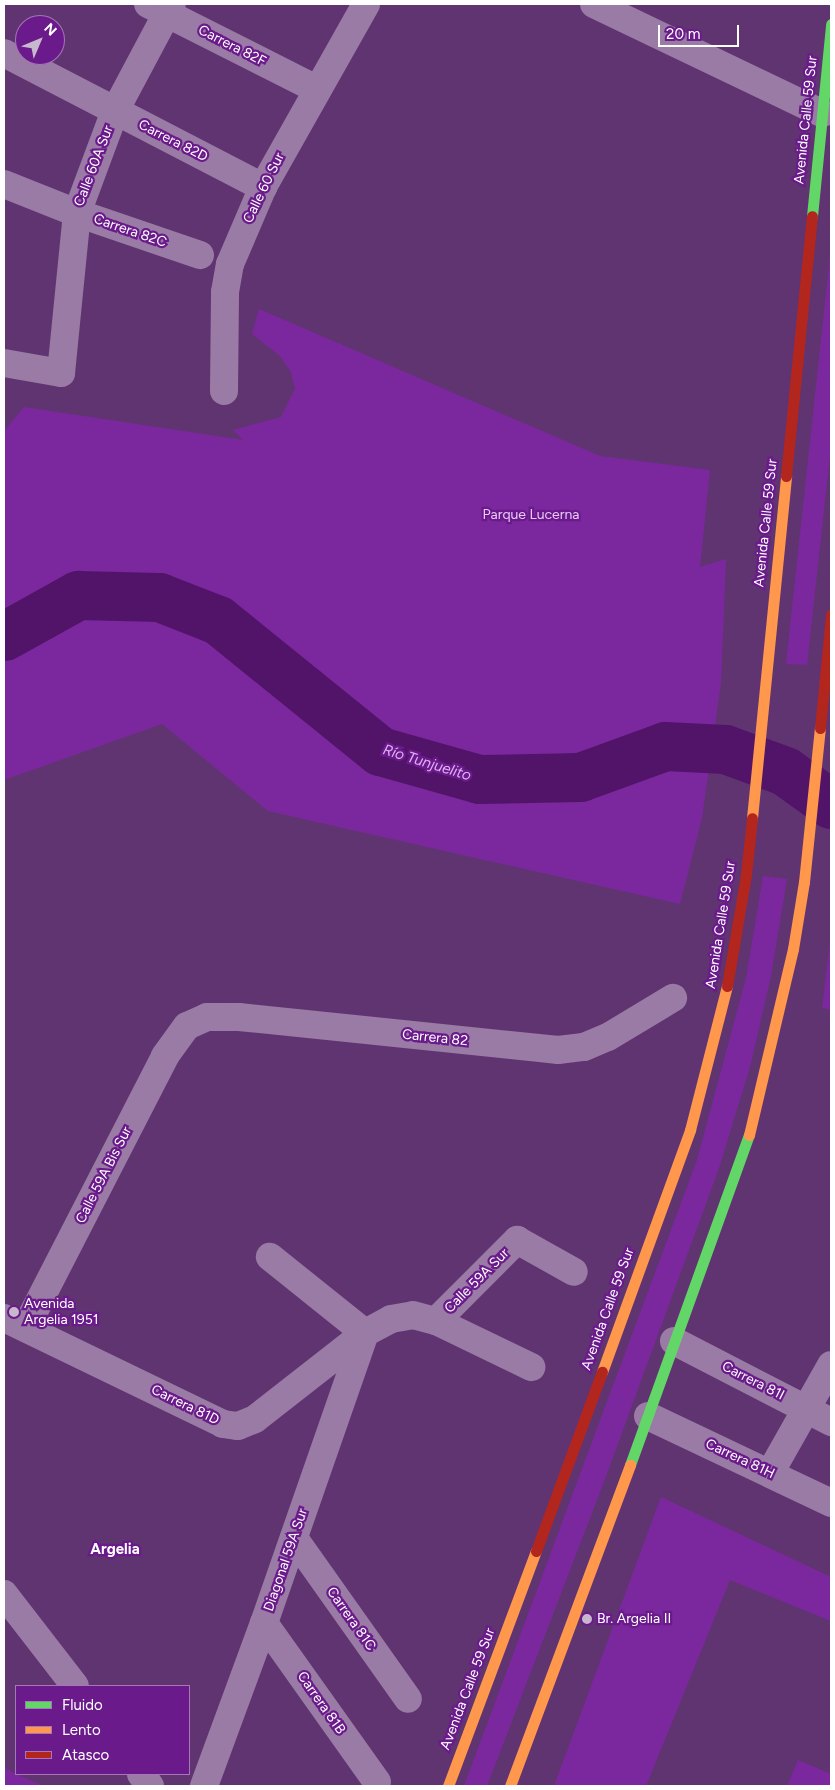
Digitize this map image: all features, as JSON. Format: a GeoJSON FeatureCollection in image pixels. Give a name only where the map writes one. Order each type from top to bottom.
{"type":"FeatureCollection","features":[{"type":"Feature","properties":{"kind":"main road","name":"Avenida Calle 59 Sur"},"geometry":{"type":"LineString","coordinates":[[448,1786],[551,1512],[690,1130],[723,1007],[746,875],[831,24]]}},
{"type":"Feature","properties":{"kind":"main road"},"geometry":{"type":"LineString","coordinates":[[510,1786],[648,1416],[755,1116],[784,998],[804,882],[831,615]]}},
{"type":"Feature","properties":{"kind":"street","name":"Calle 60 Sur"},"geometry":{"type":"LineString","coordinates":[[224,391],[225,292],[230,264],[263,187],[316,89],[366,4]]}},
{"type":"Feature","properties":{"kind":"street"},"geometry":{"type":"LineString","coordinates":[[594,4],[822,113]]}},
{"type":"Feature","properties":{"kind":"street","name":"Carrera 82F"},"geometry":{"type":"LineString","coordinates":[[163,7],[316,89]]}},
{"type":"Feature","properties":{"kind":"street","name":"Calle 60A Sur"},"geometry":{"type":"LineString","coordinates":[[4,363],[60,372],[77,214],[115,111],[163,7]]}},
{"type":"Feature","properties":{"kind":"street","name":"Carrera 82D"},"geometry":{"type":"LineString","coordinates":[[4,53],[263,187]]}},
{"type":"Feature","properties":{"kind":"street","name":"Carrera 82C"},"geometry":{"type":"LineString","coordinates":[[4,184],[77,214],[200,255]]}},
{"type":"Feature","properties":{"kind":"street","name":"Carrera 82"},"geometry":{"type":"LineString","coordinates":[[187,1026],[207,1017],[239,1017],[558,1050],[584,1047],[608,1037],[672,998]]}},
{"type":"Feature","properties":{"kind":"street","name":"Calle 59A Bis Sur"},"geometry":{"type":"LineString","coordinates":[[15,1322],[165,1056],[187,1026]]}},
{"type":"Feature","properties":{"kind":"street","name":"Calle 59A Sur"},"geometry":{"type":"LineString","coordinates":[[436,1321],[517,1240],[574,1272]]}},
{"type":"Feature","properties":{"kind":"street"},"geometry":{"type":"LineString","coordinates":[[270,1257],[372,1329],[413,1315],[436,1321],[531,1367]]}},
{"type":"Feature","properties":{"kind":"street","name":"Carrera 81D"},"geometry":{"type":"LineString","coordinates":[[15,1322],[223,1424],[238,1426],[255,1419],[372,1329]]}},
{"type":"Feature","properties":{"kind":"street","name":"Diagonal 59A Sur"},"geometry":{"type":"LineString","coordinates":[[204,1786],[372,1329]]}},
{"type":"Feature","properties":{"kind":"street","name":"Carrera 81I"},"geometry":{"type":"LineString","coordinates":[[674,1342],[831,1422]]}},
{"type":"Feature","properties":{"kind":"street"},"geometry":{"type":"LineString","coordinates":[[770,1473],[831,1365]]}},
{"type":"Feature","properties":{"kind":"street","name":"Carrera 81H"},"geometry":{"type":"LineString","coordinates":[[648,1416],[831,1503]]}},
{"type":"Feature","properties":{"kind":"street","name":"Carrera 81C"},"geometry":{"type":"LineString","coordinates":[[294,1538],[408,1699]]}},
{"type":"Feature","properties":{"kind":"street"},"geometry":{"type":"LineString","coordinates":[[4,1594],[74,1685]]}},
{"type":"Feature","properties":{"kind":"street","name":"Carrera 81B"},"geometry":{"type":"LineString","coordinates":[[264,1624],[377,1782]]}},
{"type":"Feature","properties":{"kind":"street"},"geometry":{"type":"LineString","coordinates":[[142,1775],[150,1786]]}},
{"type":"Feature","properties":{"kind":"green space"},"geometry":{"type":"Polygon","coordinates":[[[831,247],[831,446],[807,665],[786,664],[831,247]]]}},
{"type":"Feature","properties":{"kind":"green space","name":"Parque Lucerna"},"geometry":{"type":"Polygon","coordinates":[[[259,309],[600,456],[710,470],[700,567],[726,559],[721,683],[702,818],[680,904],[268,811],[162,724],[4,780],[4,431],[24,407],[243,440],[233,430],[281,417],[295,389],[291,372],[280,356],[252,334],[259,309]]]}},
{"type":"Feature","properties":{"kind":"green space"},"geometry":{"type":"Polygon","coordinates":[[[763,876],[787,879],[771,976],[750,1067],[719,1168],[605,1479],[487,1786],[464,1786],[697,1160],[746,978],[763,876]]]}},
{"type":"Feature","properties":{"kind":"green space"},"geometry":{"type":"Polygon","coordinates":[[[831,935],[831,1010],[822,1008],[831,935]]]}},
{"type":"Feature","properties":{"kind":"green space"},"geometry":{"type":"Polygon","coordinates":[[[661,1497],[831,1577],[831,1621],[730,1580],[646,1786],[554,1786],[661,1497]]]}},
{"type":"Feature","properties":{"kind":"green space"},"geometry":{"type":"Polygon","coordinates":[[[798,1760],[831,1774],[831,1786],[787,1786],[798,1760]]]}},
{"type":"Feature","properties":{"kind":"green space"},"geometry":{"type":"Polygon","coordinates":[[[4,1767],[15,1775],[43,1786],[4,1786],[4,1767]]]}},
{"type":"Feature","properties":{"kind":"waterway","name":"Río Tunjuelito"},"geometry":{"type":"LineString","coordinates":[[4,636],[78,595],[159,597],[218,620],[380,751],[479,779],[580,777],[665,746],[725,749],[785,771],[831,804]]}},
{"type":"Feature","properties":{"kind":"traffic: fast"},"geometry":{"type":"LineString","coordinates":[[812,216],[831,24]]}},
{"type":"Feature","properties":{"kind":"traffic: fast"},"geometry":{"type":"LineString","coordinates":[[630,1465],[749,1135]]}},
{"type":"Feature","properties":{"kind":"traffic: slow"},"geometry":{"type":"LineString","coordinates":[[752,818],[786,476]]}},
{"type":"Feature","properties":{"kind":"traffic: slow"},"geometry":{"type":"LineString","coordinates":[[749,1135],[793,949],[804,882],[820,728]]}},
{"type":"Feature","properties":{"kind":"traffic: slow"},"geometry":{"type":"LineString","coordinates":[[602,1372],[690,1130],[727,986]]}},
{"type":"Feature","properties":{"kind":"traffic: slow"},"geometry":{"type":"LineString","coordinates":[[510,1786],[630,1465]]}},
{"type":"Feature","properties":{"kind":"traffic: slow"},"geometry":{"type":"LineString","coordinates":[[448,1786],[536,1551]]}},
{"type":"Feature","properties":{"kind":"traffic: jam"},"geometry":{"type":"LineString","coordinates":[[786,476],[812,216]]}},
{"type":"Feature","properties":{"kind":"traffic: jam"},"geometry":{"type":"LineString","coordinates":[[820,728],[831,615]]}},
{"type":"Feature","properties":{"kind":"traffic: jam"},"geometry":{"type":"LineString","coordinates":[[727,986],[746,875],[752,818]]}},
{"type":"Feature","properties":{"kind":"traffic: jam"},"geometry":{"type":"LineString","coordinates":[[536,1551],[602,1372]]}},
{"type":"Feature","properties":{"kind":"place","name":"Avenida Argelia 1951"},"geometry":{"type":"Point","coordinates":[14,1312]}},
{"type":"Feature","properties":{"kind":"place","name":"Br. Argelia II"},"geometry":{"type":"Point","coordinates":[587,1619]}},
{"type":"Feature","properties":{"kind":"district","name":"Argelia"},"geometry":{"type":"Point","coordinates":[115,1550]}}]}
